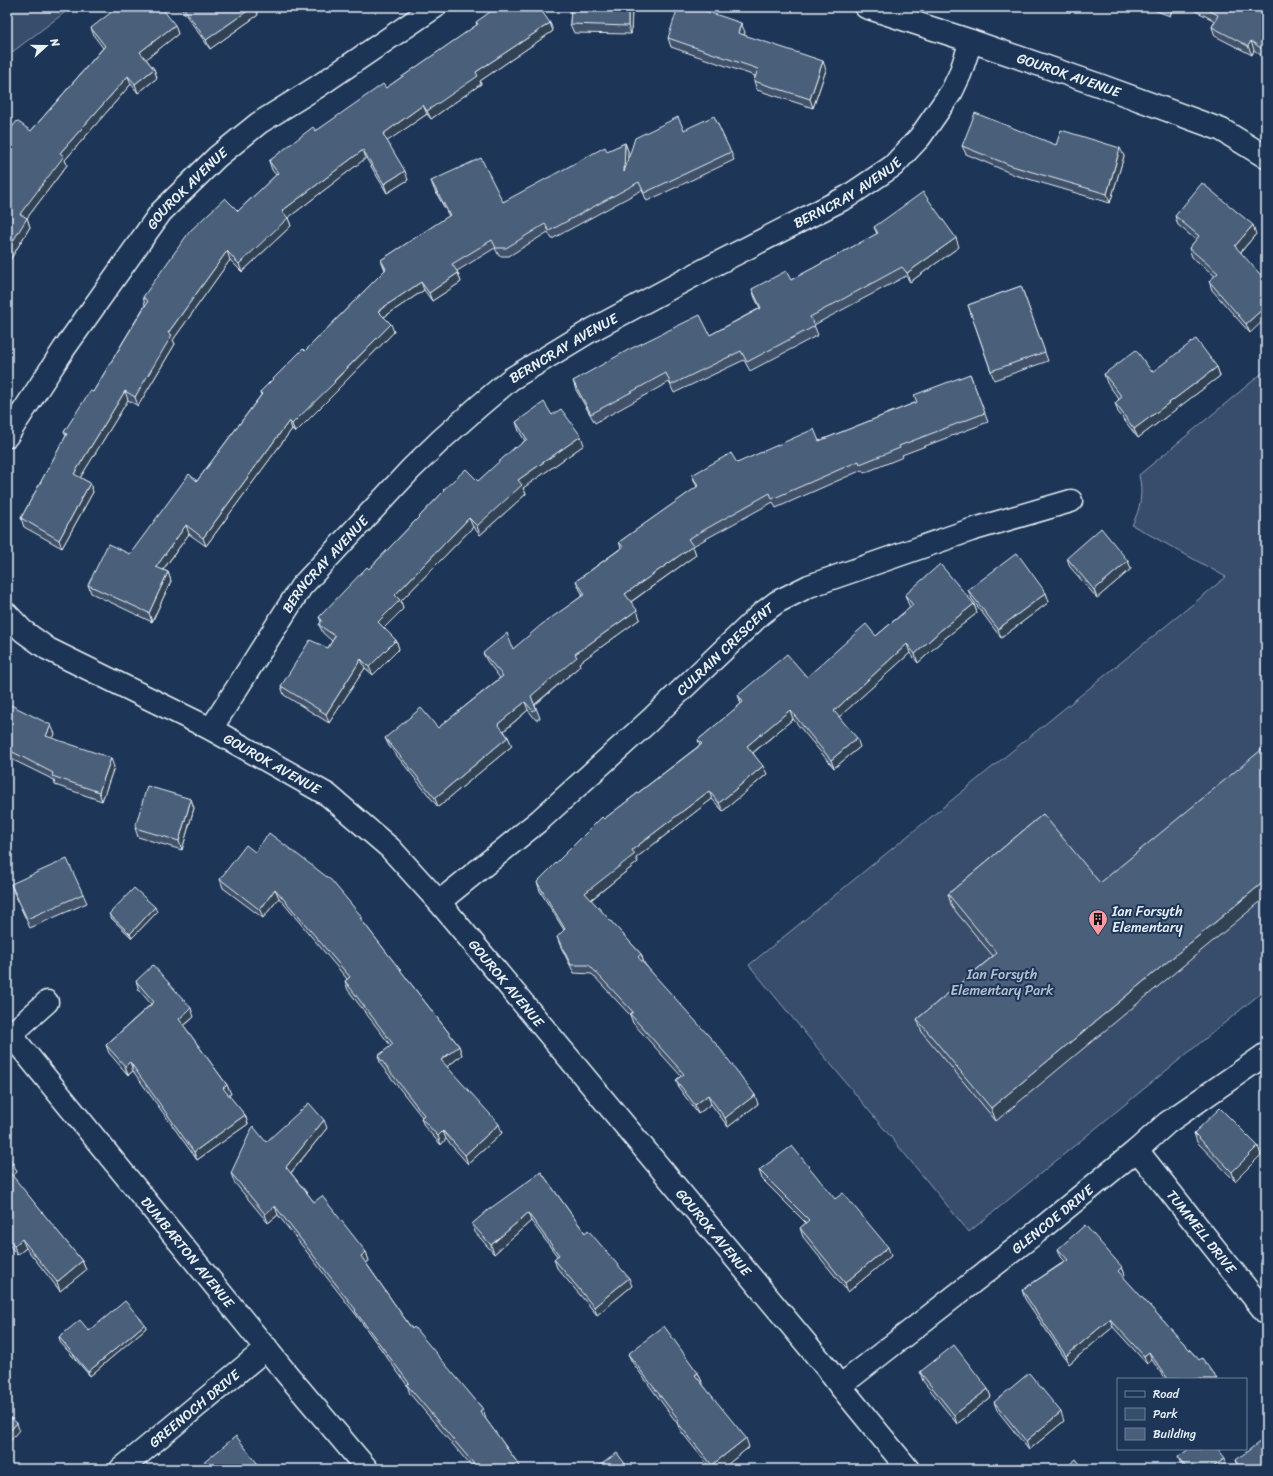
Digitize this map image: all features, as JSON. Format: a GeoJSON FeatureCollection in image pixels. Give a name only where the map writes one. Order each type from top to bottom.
{"type":"FeatureCollection","features":[{"type":"Feature","properties":{"kind":"street","name":"GOUROK AVENUE"},"geometry":{"type":"LineString","coordinates":[[7,436],[64,349],[162,212],[217,157],[259,123],[317,87],[434,7]]}},
{"type":"Feature","properties":{"kind":"street","name":"GOUROK AVENUE"},"geometry":{"type":"LineString","coordinates":[[866,7],[971,41],[1222,130],[1266,157]]}},
{"type":"Feature","properties":{"kind":"street","name":"BERNCRAY AVENUE"},"geometry":{"type":"LineString","coordinates":[[210,729],[301,587],[411,469],[478,406],[511,379],[590,331],[706,269],[847,197],[893,166],[920,137],[952,91],[960,74],[971,41]]}},
{"type":"Feature","properties":{"kind":"street","name":"CULRAIN CRESCENT"},"geometry":{"type":"LineString","coordinates":[[439,902],[540,820],[648,722],[761,614],[777,602],[809,586],[843,573],[971,530],[1072,502]]}},
{"type":"Feature","properties":{"kind":"street","name":"GOUROK AVENUE"},"geometry":{"type":"LineString","coordinates":[[7,614],[23,631],[48,649],[210,729],[328,795],[390,848],[439,902],[825,1366],[908,1469]]}},
{"type":"Feature","properties":{"kind":"street"},"geometry":{"type":"LineString","coordinates":[[9,1036],[47,1002]]}},
{"type":"Feature","properties":{"kind":"street","name":"DUMBARTON AVENUE"},"geometry":{"type":"LineString","coordinates":[[9,1036],[367,1469]]}},
{"type":"Feature","properties":{"kind":"street","name":"GLENCOE DRIVE"},"geometry":{"type":"LineString","coordinates":[[840,1386],[1037,1232],[1137,1150],[1167,1123],[1266,1054]]}},
{"type":"Feature","properties":{"kind":"street","name":"TUMMELL DRIVE"},"geometry":{"type":"LineString","coordinates":[[1137,1150],[1266,1313]]}},
{"type":"Feature","properties":{"kind":"street","name":"GREENOCH DRIVE"},"geometry":{"type":"LineString","coordinates":[[121,1469],[267,1348]]}},
{"type":"Feature","properties":{"kind":"green space"},"geometry":{"type":"Polygon","coordinates":[[[7,7],[72,7],[7,56],[7,7]]]}},
{"type":"Feature","properties":{"kind":"green space","name":"Ian Forsyth Elementary Park"},"geometry":{"type":"Polygon","coordinates":[[[1266,370],[1266,989],[969,1232],[749,965],[1226,577],[1132,525],[1137,513],[1141,494],[1139,475],[1266,370]]]}},
{"type":"Feature","properties":{"kind":"building"},"geometry":{"type":"Polygon","coordinates":[[[118,7],[161,7],[175,25],[140,52],[154,69],[135,84],[128,76],[60,153],[64,156],[20,214],[27,218],[7,251],[7,134],[17,121],[31,131],[105,46],[91,28],[118,7]]]}},
{"type":"Feature","properties":{"kind":"building"},"geometry":{"type":"Polygon","coordinates":[[[183,7],[253,7],[206,40],[183,7]]]}},
{"type":"Feature","properties":{"kind":"building"},"geometry":{"type":"Polygon","coordinates":[[[497,7],[539,7],[550,23],[476,72],[478,76],[427,111],[423,105],[383,134],[405,171],[384,184],[363,150],[282,211],[288,218],[239,264],[227,251],[168,333],[172,335],[135,397],[125,391],[74,474],[90,483],[59,540],[21,518],[67,434],[64,432],[90,391],[93,392],[148,301],[143,297],[190,231],[225,198],[238,211],[278,173],[269,161],[313,127],[316,131],[383,84],[386,88],[478,24],[476,22],[497,7]]]}},
{"type":"Feature","properties":{"kind":"building"},"geometry":{"type":"Polygon","coordinates":[[[571,7],[628,7],[628,26],[570,24],[571,7]]]}},
{"type":"Feature","properties":{"kind":"building"},"geometry":{"type":"Polygon","coordinates":[[[678,7],[694,7],[741,23],[738,33],[823,61],[810,99],[754,81],[758,69],[668,38],[678,7]]]}},
{"type":"Feature","properties":{"kind":"building"},"geometry":{"type":"Polygon","coordinates":[[[1202,7],[1266,7],[1266,52],[1251,41],[1248,46],[1212,27],[1218,15],[1202,7]]]}},
{"type":"Feature","properties":{"kind":"building"},"geometry":{"type":"Polygon","coordinates":[[[975,113],[1056,145],[1061,130],[1120,148],[1107,194],[1012,166],[962,146],[975,113]]]}},
{"type":"Feature","properties":{"kind":"building"},"geometry":{"type":"Polygon","coordinates":[[[714,116],[731,152],[644,193],[639,182],[549,231],[545,224],[506,248],[496,248],[492,240],[452,264],[458,273],[429,293],[421,282],[378,311],[391,324],[292,424],[289,421],[203,538],[186,525],[156,567],[168,572],[149,613],[88,585],[108,544],[130,554],[189,474],[197,481],[262,394],[260,392],[303,349],[305,351],[386,269],[381,260],[450,215],[431,181],[481,158],[503,202],[605,147],[607,151],[625,143],[624,172],[635,138],[678,117],[684,130],[714,116]]]}},
{"type":"Feature","properties":{"kind":"building"},"geometry":{"type":"Polygon","coordinates":[[[1202,183],[1253,225],[1235,246],[1266,281],[1266,306],[1246,324],[1209,281],[1218,273],[1189,248],[1199,236],[1175,216],[1202,183]]]}},
{"type":"Feature","properties":{"kind":"building"},"geometry":{"type":"Polygon","coordinates":[[[923,192],[956,238],[907,273],[902,267],[810,317],[815,326],[747,362],[741,351],[671,385],[666,373],[591,414],[573,381],[628,350],[700,315],[710,335],[761,308],[752,289],[786,271],[791,280],[878,233],[874,227],[923,192]]]}},
{"type":"Feature","properties":{"kind":"building"},"geometry":{"type":"Polygon","coordinates":[[[1021,286],[1045,352],[991,371],[968,305],[1021,286]]]}},
{"type":"Feature","properties":{"kind":"building"},"geometry":{"type":"Polygon","coordinates":[[[1196,339],[1217,367],[1134,429],[1115,403],[1122,397],[1104,374],[1136,350],[1152,372],[1196,339]]]}},
{"type":"Feature","properties":{"kind":"building"},"geometry":{"type":"Polygon","coordinates":[[[970,374],[985,413],[899,446],[900,448],[860,464],[859,461],[772,499],[770,493],[688,539],[693,546],[625,594],[637,610],[575,654],[577,657],[531,696],[536,709],[533,711],[525,702],[498,724],[508,737],[435,798],[385,738],[421,708],[438,728],[503,676],[483,653],[507,633],[513,649],[541,625],[585,594],[576,581],[623,547],[619,542],[698,486],[692,475],[731,453],[737,463],[814,429],[819,441],[917,402],[914,395],[970,374]]]}},
{"type":"Feature","properties":{"kind":"building"},"geometry":{"type":"Polygon","coordinates":[[[544,402],[552,415],[561,409],[581,436],[518,480],[522,485],[477,526],[469,518],[395,595],[400,600],[378,622],[396,640],[369,667],[361,659],[326,714],[281,686],[310,640],[328,648],[335,636],[319,625],[322,620],[319,617],[367,567],[369,569],[444,491],[443,490],[466,469],[478,481],[515,447],[516,448],[527,439],[516,422],[544,402]]]}},
{"type":"Feature","properties":{"kind":"building"},"geometry":{"type":"Polygon","coordinates":[[[1101,528],[1128,561],[1094,590],[1067,558],[1101,528]]]}},
{"type":"Feature","properties":{"kind":"building"},"geometry":{"type":"Polygon","coordinates":[[[1017,553],[1046,593],[998,629],[968,590],[1017,553]]]}},
{"type":"Feature","properties":{"kind":"building"},"geometry":{"type":"Polygon","coordinates":[[[940,564],[974,604],[941,630],[915,654],[907,644],[834,711],[857,738],[831,760],[790,710],[747,746],[763,766],[719,803],[709,791],[632,850],[635,854],[585,893],[641,954],[638,957],[718,1046],[755,1095],[725,1118],[708,1095],[695,1105],[676,1080],[684,1074],[630,1014],[633,1012],[589,965],[571,965],[557,937],[565,929],[537,882],[602,817],[604,819],[702,744],[698,740],[743,702],[738,695],[787,654],[807,677],[866,624],[876,636],[913,605],[905,595],[940,564]]]}},
{"type":"Feature","properties":{"kind":"building"},"geometry":{"type":"Polygon","coordinates":[[[7,703],[51,725],[46,736],[111,758],[99,792],[52,776],[53,773],[7,749],[7,703]]]}},
{"type":"Feature","properties":{"kind":"building","name":"Ian Forsyth Elementary"},"geometry":{"type":"Polygon","coordinates":[[[1266,746],[1266,880],[991,1108],[917,1019],[997,953],[948,894],[1043,814],[1100,883],[1266,746]]]}},
{"type":"Feature","properties":{"kind":"building"},"geometry":{"type":"Polygon","coordinates":[[[147,786],[191,799],[179,841],[135,828],[147,786]]]}},
{"type":"Feature","properties":{"kind":"building"},"geometry":{"type":"Polygon","coordinates":[[[269,833],[331,880],[362,917],[360,918],[459,1046],[441,1060],[499,1124],[465,1155],[443,1131],[438,1136],[421,1118],[424,1115],[378,1056],[393,1044],[345,981],[350,977],[275,889],[260,910],[220,879],[246,845],[255,852],[269,833]]]}},
{"type":"Feature","properties":{"kind":"building"},"geometry":{"type":"Polygon","coordinates":[[[67,859],[83,894],[27,919],[11,884],[67,859]]]}},
{"type":"Feature","properties":{"kind":"building"},"geometry":{"type":"Polygon","coordinates":[[[134,888],[155,907],[130,934],[109,914],[134,888]]]}},
{"type":"Feature","properties":{"kind":"building"},"geometry":{"type":"Polygon","coordinates":[[[153,965],[191,1008],[179,1019],[227,1085],[223,1088],[245,1115],[194,1152],[130,1062],[125,1066],[106,1045],[154,1002],[136,981],[153,965]]]}},
{"type":"Feature","properties":{"kind":"building"},"geometry":{"type":"Polygon","coordinates":[[[309,1103],[324,1120],[286,1167],[314,1202],[322,1196],[366,1252],[361,1256],[412,1329],[414,1327],[483,1409],[480,1411],[522,1469],[467,1469],[474,1464],[407,1385],[409,1383],[355,1311],[356,1310],[275,1206],[265,1214],[231,1173],[253,1126],[266,1142],[309,1103]]]}},
{"type":"Feature","properties":{"kind":"building"},"geometry":{"type":"Polygon","coordinates":[[[1220,1108],[1258,1146],[1232,1172],[1194,1133],[1220,1108]]]}},
{"type":"Feature","properties":{"kind":"building"},"geometry":{"type":"Polygon","coordinates":[[[792,1146],[835,1199],[843,1193],[888,1247],[845,1283],[800,1228],[809,1220],[759,1170],[792,1146]]]}},
{"type":"Feature","properties":{"kind":"building"},"geometry":{"type":"Polygon","coordinates":[[[7,1155],[13,1163],[7,1168],[7,1155]]]}},
{"type":"Feature","properties":{"kind":"building"},"geometry":{"type":"Polygon","coordinates":[[[7,1169],[82,1261],[57,1282],[22,1239],[14,1246],[7,1237],[7,1169]]]}},
{"type":"Feature","properties":{"kind":"building"},"geometry":{"type":"Polygon","coordinates":[[[541,1172],[585,1233],[588,1230],[629,1278],[594,1307],[554,1259],[559,1255],[528,1213],[491,1245],[472,1224],[488,1210],[541,1172]]]}},
{"type":"Feature","properties":{"kind":"building"},"geometry":{"type":"Polygon","coordinates":[[[1085,1225],[1122,1267],[1118,1271],[1199,1360],[1202,1358],[1216,1378],[1167,1378],[1149,1352],[1144,1356],[1110,1319],[1066,1356],[1022,1290],[1068,1260],[1058,1249],[1085,1225]]]}},
{"type":"Feature","properties":{"kind":"building"},"geometry":{"type":"Polygon","coordinates":[[[125,1301],[145,1324],[88,1372],[59,1337],[80,1320],[89,1331],[125,1301]]]}},
{"type":"Feature","properties":{"kind":"building"},"geometry":{"type":"Polygon","coordinates":[[[664,1326],[698,1373],[695,1375],[746,1438],[712,1465],[677,1422],[679,1420],[628,1354],[664,1326]]]}},
{"type":"Feature","properties":{"kind":"building"},"geometry":{"type":"Polygon","coordinates":[[[954,1345],[988,1389],[954,1415],[920,1372],[954,1345]]]}},
{"type":"Feature","properties":{"kind":"building"},"geometry":{"type":"Polygon","coordinates":[[[1029,1373],[1061,1412],[1026,1441],[994,1402],[1029,1373]]]}},
{"type":"Feature","properties":{"kind":"building"},"geometry":{"type":"Polygon","coordinates":[[[7,1415],[17,1423],[7,1434],[7,1415]]]}},
{"type":"Feature","properties":{"kind":"building"},"geometry":{"type":"Polygon","coordinates":[[[236,1436],[257,1463],[250,1469],[196,1469],[236,1436]]]}},
{"type":"Feature","properties":{"kind":"building"},"geometry":{"type":"Polygon","coordinates":[[[1266,1437],[1266,1469],[1242,1469],[1236,1460],[1266,1437]]]}},
{"type":"Feature","properties":{"kind":"building"},"geometry":{"type":"Polygon","coordinates":[[[1188,1450],[1219,1450],[1225,1458],[1211,1469],[1187,1469],[1178,1457],[1188,1450]]]}},
{"type":"Feature","properties":{"kind":"building"},"geometry":{"type":"Polygon","coordinates":[[[617,1453],[629,1469],[595,1469],[617,1453]]]}},
{"type":"Feature","properties":{"kind":"building"},"geometry":{"type":"Polygon","coordinates":[[[1076,1459],[1084,1469],[1064,1469],[1076,1459]]]}},
{"type":"Feature","properties":{"kind":"building"},"geometry":{"type":"Polygon","coordinates":[[[805,1466],[807,1469],[800,1469],[805,1466]]]}},
{"type":"Feature","properties":{"kind":"place","name":"Ian Forsyth Elementary"},"geometry":{"type":"Point","coordinates":[1098,936]}}]}
